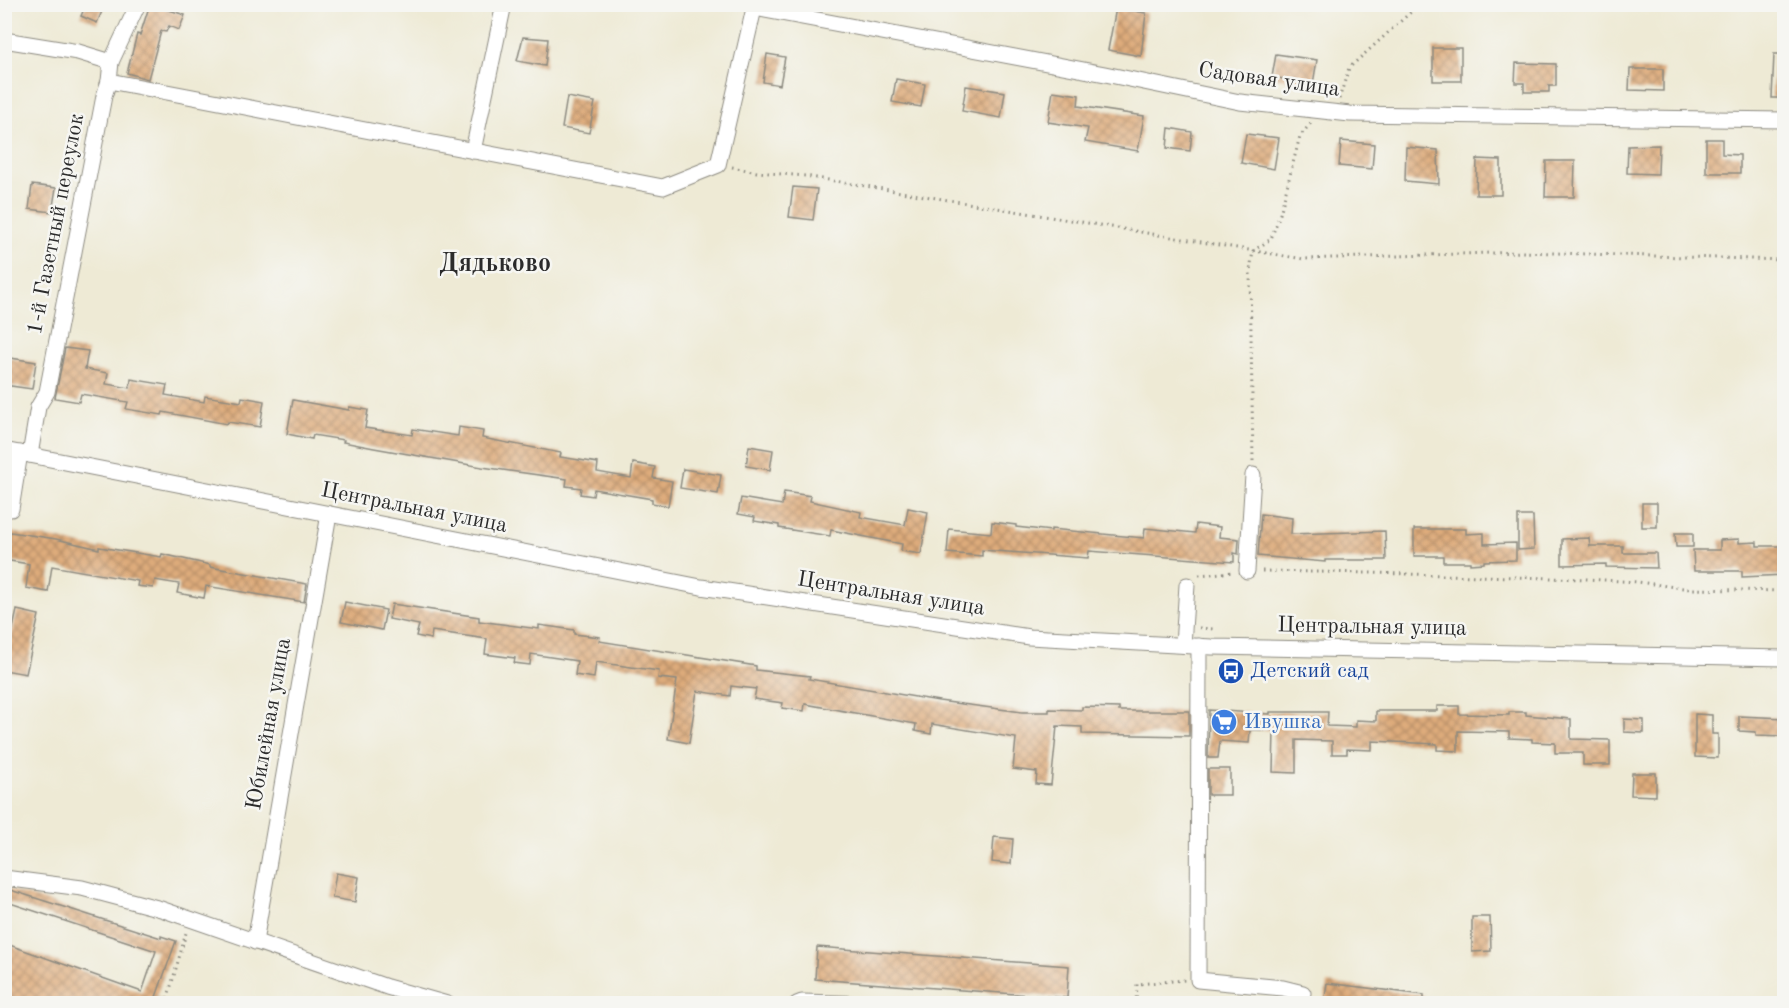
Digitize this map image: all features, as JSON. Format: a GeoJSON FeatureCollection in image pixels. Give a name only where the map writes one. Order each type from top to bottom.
{"type":"FeatureCollection","features":[{"type":"Feature","properties":{"kind":"street","name":"1-й Газетный переулок"},"geometry":{"type":"LineString","coordinates":[[11,509],[18,453],[47,392],[111,62],[138,4]]}},
{"type":"Feature","properties":{"kind":"street"},"geometry":{"type":"LineString","coordinates":[[473,151],[504,4]]}},
{"type":"Feature","properties":{"kind":"street"},"geometry":{"type":"LineString","coordinates":[[109,81],[663,187],[718,165],[755,6]]}},
{"type":"Feature","properties":{"kind":"street","name":"Садовая улица"},"geometry":{"type":"LineString","coordinates":[[755,6],[1240,102],[1329,112],[1785,120]]}},
{"type":"Feature","properties":{"kind":"street"},"geometry":{"type":"LineString","coordinates":[[4,40],[78,52],[111,62]]}},
{"type":"Feature","properties":{"kind":"street","name":"Центральная улица"},"geometry":{"type":"LineString","coordinates":[[18,453],[701,587],[1029,637],[1191,646],[1785,658]]}},
{"type":"Feature","properties":{"kind":"street"},"geometry":{"type":"LineString","coordinates":[[1247,571],[1253,475]]}},
{"type":"Feature","properties":{"kind":"street","name":"Юбилейная улица"},"geometry":{"type":"LineString","coordinates":[[255,942],[329,514]]}},
{"type":"Feature","properties":{"kind":"street"},"geometry":{"type":"LineString","coordinates":[[1192,580],[1191,646],[1198,980],[1283,988],[1303,993]]}},
{"type":"Feature","properties":{"kind":"street"},"geometry":{"type":"LineString","coordinates":[[4,878],[82,888],[161,909],[387,987],[447,1004]]}},
{"type":"Feature","properties":{"kind":"street"},"geometry":{"type":"LineString","coordinates":[[797,1004],[802,1002],[871,1004]]}},
{"type":"Feature","properties":{"kind":"path"},"geometry":{"type":"LineString","coordinates":[[1252,251],[1271,239],[1280,214],[1300,136],[1329,112],[1349,68],[1412,11],[1413,4]]}},
{"type":"Feature","properties":{"kind":"path"},"geometry":{"type":"LineString","coordinates":[[718,165],[757,172],[805,176],[1303,259],[1522,252],[1785,260]]}},
{"type":"Feature","properties":{"kind":"path"},"geometry":{"type":"LineString","coordinates":[[1252,251],[1250,271],[1253,475]]}},
{"type":"Feature","properties":{"kind":"path"},"geometry":{"type":"LineString","coordinates":[[1192,580],[1247,571],[1370,573],[1586,579],[1638,582],[1690,589],[1785,591]]}},
{"type":"Feature","properties":{"kind":"path"},"geometry":{"type":"LineString","coordinates":[[166,1004],[190,919]]}},
{"type":"Feature","properties":{"kind":"path"},"geometry":{"type":"LineString","coordinates":[[1136,1004],[1137,984],[1198,980]]}},
{"type":"Feature","properties":{"kind":"building"},"geometry":{"type":"Polygon","coordinates":[[[86,4],[105,4],[97,23],[81,16],[86,4]]]}},
{"type":"Feature","properties":{"kind":"building"},"geometry":{"type":"Polygon","coordinates":[[[150,4],[185,15],[179,30],[169,26],[166,32],[161,31],[148,79],[127,73],[137,34],[140,35],[150,4]]]}},
{"type":"Feature","properties":{"kind":"building"},"geometry":{"type":"Polygon","coordinates":[[[1116,8],[1146,13],[1141,56],[1108,50],[1116,8]]]}},
{"type":"Feature","properties":{"kind":"building"},"geometry":{"type":"Polygon","coordinates":[[[523,37],[548,39],[545,66],[517,61],[523,37]]]}},
{"type":"Feature","properties":{"kind":"building"},"geometry":{"type":"Polygon","coordinates":[[[1433,48],[1461,48],[1461,81],[1433,81],[1433,48]]]}},
{"type":"Feature","properties":{"kind":"building"},"geometry":{"type":"Polygon","coordinates":[[[767,54],[785,57],[780,85],[763,82],[767,54]]]}},
{"type":"Feature","properties":{"kind":"building"},"geometry":{"type":"Polygon","coordinates":[[[1276,54],[1317,60],[1313,84],[1272,77],[1276,54]]]}},
{"type":"Feature","properties":{"kind":"building"},"geometry":{"type":"Polygon","coordinates":[[[1774,54],[1785,54],[1785,98],[1772,98],[1774,54]]]}},
{"type":"Feature","properties":{"kind":"building"},"geometry":{"type":"Polygon","coordinates":[[[1516,63],[1556,64],[1556,86],[1549,86],[1549,92],[1524,92],[1524,83],[1515,83],[1516,63]]]}},
{"type":"Feature","properties":{"kind":"building"},"geometry":{"type":"Polygon","coordinates":[[[1630,69],[1663,69],[1663,91],[1629,90],[1630,69]]]}},
{"type":"Feature","properties":{"kind":"building"},"geometry":{"type":"Polygon","coordinates":[[[896,79],[925,84],[921,107],[892,102],[896,79]]]}},
{"type":"Feature","properties":{"kind":"building"},"geometry":{"type":"Polygon","coordinates":[[[966,86],[1005,92],[1001,118],[962,111],[966,86]]]}},
{"type":"Feature","properties":{"kind":"building"},"geometry":{"type":"Polygon","coordinates":[[[1053,91],[1079,95],[1078,106],[1144,116],[1138,151],[1085,142],[1088,128],[1048,122],[1053,91]]]}},
{"type":"Feature","properties":{"kind":"building"},"geometry":{"type":"Polygon","coordinates":[[[567,97],[595,102],[589,133],[562,128],[567,97]]]}},
{"type":"Feature","properties":{"kind":"building"},"geometry":{"type":"Polygon","coordinates":[[[1169,128],[1192,132],[1190,151],[1167,148],[1169,128]]]}},
{"type":"Feature","properties":{"kind":"building"},"geometry":{"type":"Polygon","coordinates":[[[1246,134],[1279,138],[1274,169],[1241,163],[1246,134]]]}},
{"type":"Feature","properties":{"kind":"building"},"geometry":{"type":"Polygon","coordinates":[[[1706,139],[1722,139],[1722,154],[1740,155],[1740,173],[1706,173],[1706,139]]]}},
{"type":"Feature","properties":{"kind":"building"},"geometry":{"type":"Polygon","coordinates":[[[1341,141],[1374,144],[1372,169],[1339,166],[1341,141]]]}},
{"type":"Feature","properties":{"kind":"building"},"geometry":{"type":"Polygon","coordinates":[[[1659,145],[1658,174],[1627,173],[1628,146],[1659,145]]]}},
{"type":"Feature","properties":{"kind":"building"},"geometry":{"type":"Polygon","coordinates":[[[1406,147],[1438,150],[1439,184],[1405,181],[1406,147]]]}},
{"type":"Feature","properties":{"kind":"building"},"geometry":{"type":"Polygon","coordinates":[[[1477,159],[1501,160],[1501,195],[1476,195],[1477,159]]]}},
{"type":"Feature","properties":{"kind":"building"},"geometry":{"type":"Polygon","coordinates":[[[1546,161],[1575,161],[1574,197],[1545,197],[1546,161]]]}},
{"type":"Feature","properties":{"kind":"building"},"geometry":{"type":"Polygon","coordinates":[[[32,185],[56,188],[52,212],[29,209],[32,185]]]}},
{"type":"Feature","properties":{"kind":"building"},"geometry":{"type":"Polygon","coordinates":[[[793,187],[817,189],[813,220],[789,217],[793,187]]]}},
{"type":"Feature","properties":{"kind":"building"},"geometry":{"type":"Polygon","coordinates":[[[65,348],[88,351],[85,369],[108,373],[106,384],[130,388],[131,379],[167,385],[165,395],[204,402],[205,396],[241,402],[242,397],[264,401],[260,427],[228,422],[227,424],[163,412],[162,415],[126,409],[128,402],[81,394],[79,402],[55,398],[65,348]]]}},
{"type":"Feature","properties":{"kind":"building"},"geometry":{"type":"Polygon","coordinates":[[[4,357],[36,362],[32,389],[4,385],[4,357]]]}},
{"type":"Feature","properties":{"kind":"building"},"geometry":{"type":"Polygon","coordinates":[[[293,400],[349,410],[349,407],[368,410],[365,428],[412,435],[413,429],[458,436],[459,427],[483,431],[482,438],[561,453],[560,457],[598,463],[597,472],[631,478],[633,463],[655,467],[653,478],[672,481],[668,506],[652,503],[652,499],[594,489],[593,496],[580,494],[581,488],[566,486],[567,479],[482,467],[313,435],[312,439],[287,434],[293,400]]]}},
{"type":"Feature","properties":{"kind":"building"},"geometry":{"type":"Polygon","coordinates":[[[749,446],[773,450],[770,470],[746,466],[749,446]]]}},
{"type":"Feature","properties":{"kind":"building"},"geometry":{"type":"Polygon","coordinates":[[[683,469],[721,475],[718,494],[680,488],[683,469]]]}},
{"type":"Feature","properties":{"kind":"building"},"geometry":{"type":"Polygon","coordinates":[[[784,492],[811,496],[810,501],[861,512],[860,517],[905,525],[908,508],[928,512],[921,554],[901,551],[902,544],[831,530],[830,536],[779,528],[779,525],[754,521],[755,517],[738,514],[741,498],[782,505],[784,492]]]}},
{"type":"Feature","properties":{"kind":"building"},"geometry":{"type":"Polygon","coordinates":[[[1642,503],[1657,503],[1657,527],[1642,527],[1642,503]]]}},
{"type":"Feature","properties":{"kind":"building"},"geometry":{"type":"Polygon","coordinates":[[[1261,514],[1292,518],[1291,534],[1385,531],[1386,560],[1325,560],[1325,562],[1258,556],[1261,514]]]}},
{"type":"Feature","properties":{"kind":"building"},"geometry":{"type":"Polygon","coordinates":[[[1518,516],[1533,516],[1534,549],[1518,550],[1518,516]]]}},
{"type":"Feature","properties":{"kind":"building"},"geometry":{"type":"Polygon","coordinates":[[[992,522],[1051,531],[1051,529],[1144,538],[1145,528],[1195,533],[1196,524],[1220,527],[1219,537],[1239,539],[1238,554],[1234,553],[1234,562],[1089,551],[1088,558],[982,550],[982,556],[947,553],[949,529],[991,533],[992,522]]]}},
{"type":"Feature","properties":{"kind":"building"},"geometry":{"type":"Polygon","coordinates":[[[1414,529],[1466,529],[1466,534],[1484,533],[1484,544],[1516,543],[1516,560],[1470,564],[1470,562],[1443,562],[1443,556],[1414,556],[1414,529]]]}},
{"type":"Feature","properties":{"kind":"building"},"geometry":{"type":"Polygon","coordinates":[[[4,531],[56,539],[99,549],[99,547],[161,557],[162,554],[210,565],[210,567],[307,584],[304,602],[206,586],[204,598],[177,593],[179,584],[155,580],[153,588],[137,586],[138,581],[52,566],[48,592],[26,588],[29,564],[4,560],[4,531]]]}},
{"type":"Feature","properties":{"kind":"building"},"geometry":{"type":"Polygon","coordinates":[[[1675,533],[1693,533],[1693,547],[1676,547],[1675,533]]]}},
{"type":"Feature","properties":{"kind":"building"},"geometry":{"type":"Polygon","coordinates":[[[1589,538],[1590,546],[1623,546],[1623,553],[1656,553],[1657,568],[1606,567],[1606,564],[1562,565],[1562,539],[1589,538]]]}},
{"type":"Feature","properties":{"kind":"building"},"geometry":{"type":"Polygon","coordinates":[[[1739,539],[1739,543],[1757,542],[1757,546],[1785,546],[1785,575],[1742,577],[1742,571],[1694,571],[1693,550],[1720,550],[1720,540],[1739,539]]]}},
{"type":"Feature","properties":{"kind":"building"},"geometry":{"type":"Polygon","coordinates":[[[345,602],[386,610],[382,630],[341,622],[345,602]]]}},
{"type":"Feature","properties":{"kind":"building"},"geometry":{"type":"Polygon","coordinates":[[[392,604],[479,617],[479,621],[539,629],[539,625],[574,630],[574,634],[600,637],[599,641],[756,666],[756,670],[810,676],[809,679],[939,701],[1022,712],[1049,712],[1049,709],[1082,710],[1082,707],[1119,708],[1119,711],[1189,711],[1189,736],[1082,734],[1082,727],[1057,726],[1051,785],[1036,784],[1037,772],[1013,769],[1016,738],[932,724],[931,734],[915,731],[916,724],[805,704],[804,711],[782,708],[783,703],[754,699],[756,689],[731,686],[730,696],[697,691],[689,743],[668,739],[677,680],[658,678],[659,671],[596,662],[594,678],[575,675],[577,661],[531,654],[530,665],[514,663],[515,658],[485,654],[487,639],[432,631],[431,639],[416,636],[419,625],[389,619],[392,604]]]}},
{"type":"Feature","properties":{"kind":"building"},"geometry":{"type":"Polygon","coordinates":[[[17,610],[39,615],[26,674],[4,670],[17,610]]]}},
{"type":"Feature","properties":{"kind":"building"},"geometry":{"type":"Polygon","coordinates":[[[1437,706],[1459,706],[1459,714],[1509,715],[1509,712],[1526,712],[1526,715],[1571,719],[1571,739],[1610,740],[1610,765],[1583,765],[1583,753],[1555,753],[1555,743],[1509,738],[1509,732],[1458,731],[1458,751],[1437,750],[1437,744],[1372,741],[1372,750],[1347,749],[1347,754],[1332,754],[1332,741],[1296,740],[1296,773],[1273,772],[1274,730],[1250,730],[1249,743],[1220,741],[1218,758],[1208,758],[1209,710],[1270,714],[1270,712],[1328,712],[1327,726],[1356,727],[1356,720],[1376,721],[1376,711],[1437,711],[1437,706]]]}},
{"type":"Feature","properties":{"kind":"building"},"geometry":{"type":"Polygon","coordinates":[[[1695,714],[1712,715],[1712,734],[1718,734],[1718,758],[1695,757],[1695,714]]]}},
{"type":"Feature","properties":{"kind":"building"},"geometry":{"type":"Polygon","coordinates":[[[1739,716],[1785,718],[1785,736],[1756,735],[1756,732],[1739,731],[1739,716]]]}},
{"type":"Feature","properties":{"kind":"building"},"geometry":{"type":"Polygon","coordinates":[[[1624,719],[1644,720],[1644,733],[1624,732],[1624,719]]]}},
{"type":"Feature","properties":{"kind":"building"},"geometry":{"type":"Polygon","coordinates":[[[1208,769],[1230,769],[1230,795],[1208,795],[1208,769]]]}},
{"type":"Feature","properties":{"kind":"building"},"geometry":{"type":"Polygon","coordinates":[[[1632,773],[1656,773],[1656,796],[1631,795],[1632,773]]]}},
{"type":"Feature","properties":{"kind":"building"},"geometry":{"type":"Polygon","coordinates":[[[994,837],[1013,839],[1011,864],[992,862],[994,837]]]}},
{"type":"Feature","properties":{"kind":"building"},"geometry":{"type":"Polygon","coordinates":[[[336,873],[359,877],[355,902],[332,898],[336,873]]]}},
{"type":"Feature","properties":{"kind":"building"},"geometry":{"type":"Polygon","coordinates":[[[4,888],[176,941],[156,997],[170,1004],[4,1004],[4,943],[142,992],[156,951],[4,901],[4,888]]]}},
{"type":"Feature","properties":{"kind":"building"},"geometry":{"type":"Polygon","coordinates":[[[1472,917],[1490,917],[1491,951],[1472,952],[1472,917]]]}},
{"type":"Feature","properties":{"kind":"building"},"geometry":{"type":"Polygon","coordinates":[[[817,947],[1069,966],[1067,998],[815,979],[817,947]]]}},
{"type":"Feature","properties":{"kind":"building"},"geometry":{"type":"Polygon","coordinates":[[[1327,983],[1424,995],[1424,1004],[1324,1004],[1327,983]]]}},
{"type":"Feature","properties":{"kind":"place","name":"Детский сад"},"geometry":{"type":"Point","coordinates":[1231,671]}},
{"type":"Feature","properties":{"kind":"place","name":"Ивушка"},"geometry":{"type":"Point","coordinates":[1224,722]}},
{"type":"Feature","properties":{"kind":"district","name":"Дядьково"},"geometry":{"type":"Point","coordinates":[495,264]}}]}
